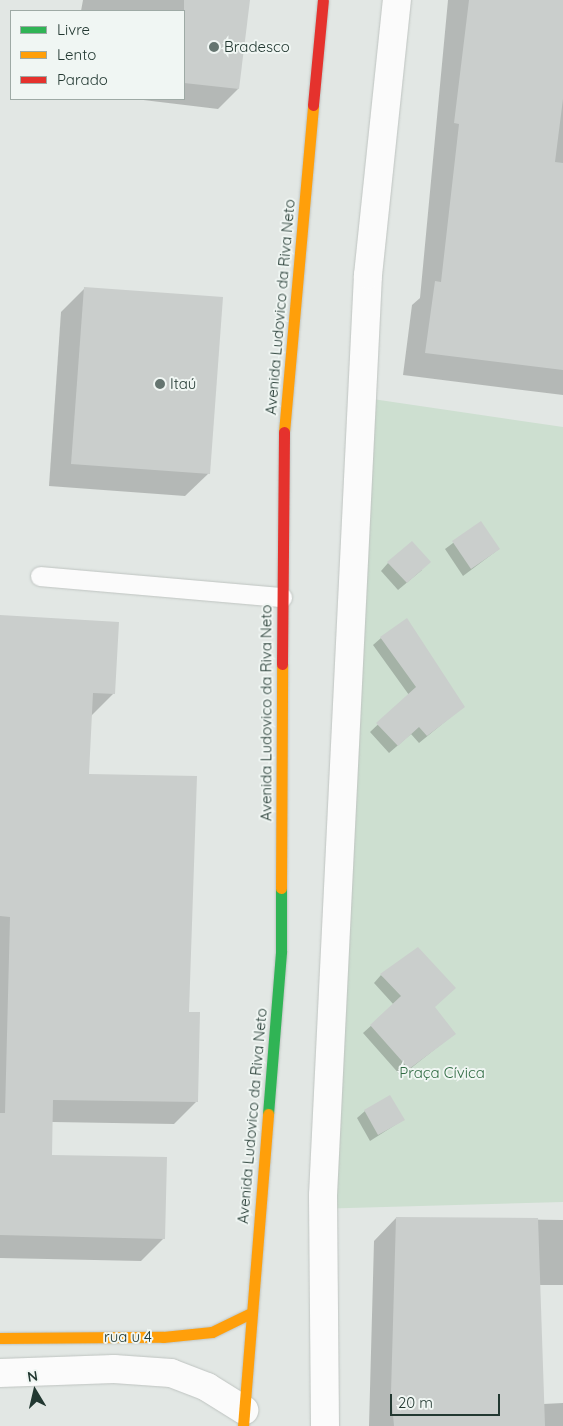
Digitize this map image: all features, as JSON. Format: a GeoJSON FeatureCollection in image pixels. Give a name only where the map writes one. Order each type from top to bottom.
{"type":"FeatureCollection","features":[{"type":"Feature","properties":{"kind":"street","name":"Avenida Ludovico da Riva Neto"},"geometry":{"type":"LineString","coordinates":[[244,1418],[281,951],[282,450],[323,0]]}},
{"type":"Feature","properties":{"kind":"street"},"geometry":{"type":"LineString","coordinates":[[325,1426],[323,1195],[367,295],[397,0]]}},
{"type":"Feature","properties":{"kind":"street","name":"rua u 4"},"geometry":{"type":"LineString","coordinates":[[0,1338],[163,1337],[212,1332],[251,1313]]}},
{"type":"Feature","properties":{"kind":"street"},"geometry":{"type":"LineString","coordinates":[[0,1373],[114,1370],[171,1373],[207,1387],[244,1418]]}},
{"type":"Feature","properties":{"kind":"lane"},"geometry":{"type":"LineString","coordinates":[[40,576],[282,597]]}},
{"type":"Feature","properties":{"kind":"green space","name":"Praça Cívica"},"geometry":{"type":"Polygon","coordinates":[[[359,397],[563,427],[563,1202],[313,1209],[359,397]]]}},
{"type":"Feature","properties":{"kind":"building","name":"Bradesco"},"geometry":{"type":"Polygon","coordinates":[[[184,0],[250,0],[239,89],[185,83],[184,0]]]}},
{"type":"Feature","properties":{"kind":"building"},"geometry":{"type":"Polygon","coordinates":[[[469,0],[563,0],[563,99],[555,162],[563,163],[563,370],[425,353],[435,281],[441,282],[459,124],[454,123],[469,0]]]}},
{"type":"Feature","properties":{"kind":"building","name":"Itaú"},"geometry":{"type":"Polygon","coordinates":[[[84,287],[223,297],[210,474],[71,464],[84,287]]]}},
{"type":"Feature","properties":{"kind":"building"},"geometry":{"type":"Polygon","coordinates":[[[481,521],[500,549],[471,569],[452,541],[481,521]]]}},
{"type":"Feature","properties":{"kind":"building"},"geometry":{"type":"Polygon","coordinates":[[[412,541],[431,562],[407,583],[387,562],[412,541]]]}},
{"type":"Feature","properties":{"kind":"building"},"geometry":{"type":"Polygon","coordinates":[[[0,615],[119,622],[115,694],[93,693],[89,774],[197,776],[189,1012],[200,1012],[198,1102],[53,1100],[52,1155],[167,1157],[165,1239],[0,1235],[0,1113],[5,1113],[10,917],[0,916],[0,615]]]}},
{"type":"Feature","properties":{"kind":"building"},"geometry":{"type":"Polygon","coordinates":[[[407,618],[465,707],[427,736],[419,727],[398,746],[376,723],[416,687],[380,637],[407,618]]]}},
{"type":"Feature","properties":{"kind":"building"},"geometry":{"type":"Polygon","coordinates":[[[418,947],[456,988],[435,1007],[456,1034],[409,1069],[370,1025],[401,996],[380,974],[418,947]]]}},
{"type":"Feature","properties":{"kind":"building"},"geometry":{"type":"Polygon","coordinates":[[[390,1095],[405,1120],[378,1135],[364,1110],[390,1095]]]}},
{"type":"Feature","properties":{"kind":"building"},"geometry":{"type":"Polygon","coordinates":[[[396,1217],[538,1218],[545,1426],[394,1426],[391,1393],[396,1217]]]}},
{"type":"Feature","properties":{"kind":"traffic: fast"},"geometry":{"type":"LineString","coordinates":[[268,1114],[281,951],[281,888]]}},
{"type":"Feature","properties":{"kind":"traffic: slow"},"geometry":{"type":"LineString","coordinates":[[284,432],[313,105]]}},
{"type":"Feature","properties":{"kind":"traffic: slow"},"geometry":{"type":"LineString","coordinates":[[281,888],[282,664]]}},
{"type":"Feature","properties":{"kind":"traffic: slow"},"geometry":{"type":"LineString","coordinates":[[243,1426],[268,1114]]}},
{"type":"Feature","properties":{"kind":"traffic: slow"},"geometry":{"type":"LineString","coordinates":[[0,1338],[163,1337],[212,1332],[251,1313]]}},
{"type":"Feature","properties":{"kind":"traffic: jam"},"geometry":{"type":"LineString","coordinates":[[313,105],[323,0]]}},
{"type":"Feature","properties":{"kind":"traffic: jam"},"geometry":{"type":"LineString","coordinates":[[282,664],[284,432]]}},
{"type":"Feature","properties":{"kind":"place","name":"Bradesco"},"geometry":{"type":"Point","coordinates":[214,47]}},
{"type":"Feature","properties":{"kind":"place","name":"Itaú"},"geometry":{"type":"Point","coordinates":[160,384]}}]}
